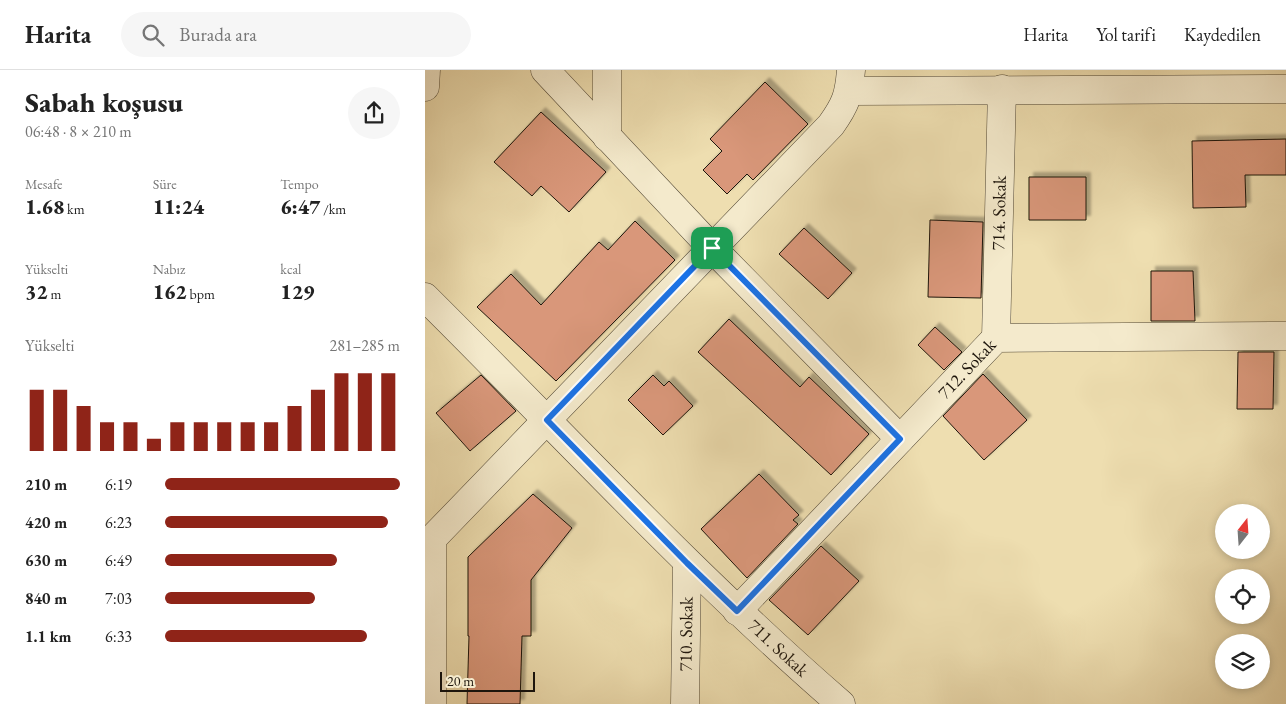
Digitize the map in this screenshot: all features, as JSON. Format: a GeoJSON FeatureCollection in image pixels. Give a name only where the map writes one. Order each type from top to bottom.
{"type":"FeatureCollection","features":[{"type":"Feature","properties":{"kind":"street"},"geometry":{"type":"LineString","coordinates":[[425,70],[425,87]]}},
{"type":"Feature","properties":{"kind":"street"},"geometry":{"type":"LineString","coordinates":[[545,70],[712,248],[900,439]]}},
{"type":"Feature","properties":{"kind":"street"},"geometry":{"type":"LineString","coordinates":[[607,70],[607,137]]}},
{"type":"Feature","properties":{"kind":"street"},"geometry":{"type":"LineString","coordinates":[[432,704],[429,539],[547,420],[831,125],[843,108],[850,80],[1002,89],[1286,89]]}},
{"type":"Feature","properties":{"kind":"street","name":"714. Sokak"},"geometry":{"type":"LineString","coordinates":[[997,338],[1002,89]]}},
{"type":"Feature","properties":{"kind":"street","name":"711. Sokak"},"geometry":{"type":"LineString","coordinates":[[425,297],[687,563],[737,611],[841,704]]}},
{"type":"Feature","properties":{"kind":"street","name":"712. Sokak"},"geometry":{"type":"LineString","coordinates":[[737,611],[997,338],[1286,336]]}},
{"type":"Feature","properties":{"kind":"street","name":"710. Sokak"},"geometry":{"type":"LineString","coordinates":[[685,704],[687,563]]}},
{"type":"Feature","properties":{"kind":"building"},"geometry":{"type":"Polygon","coordinates":[[[765,82],[808,124],[753,180],[747,174],[727,194],[703,170],[722,151],[710,139],[765,82]]]}},
{"type":"Feature","properties":{"kind":"building"},"geometry":{"type":"Polygon","coordinates":[[[541,112],[606,172],[569,212],[541,186],[532,196],[494,162],[541,112]]]}},
{"type":"Feature","properties":{"kind":"building"},"geometry":{"type":"Polygon","coordinates":[[[1286,139],[1286,175],[1245,175],[1246,207],[1193,208],[1192,141],[1286,139]]]}},
{"type":"Feature","properties":{"kind":"building"},"geometry":{"type":"Polygon","coordinates":[[[1029,177],[1086,177],[1086,220],[1029,220],[1029,177]]]}},
{"type":"Feature","properties":{"kind":"building"},"geometry":{"type":"Polygon","coordinates":[[[930,220],[983,222],[981,298],[928,297],[930,220]]]}},
{"type":"Feature","properties":{"kind":"building"},"geometry":{"type":"Polygon","coordinates":[[[635,221],[675,260],[556,381],[477,307],[511,274],[541,305],[599,242],[608,250],[635,221]]]}},
{"type":"Feature","properties":{"kind":"building"},"geometry":{"type":"Polygon","coordinates":[[[804,228],[852,273],[828,299],[779,254],[804,228]]]}},
{"type":"Feature","properties":{"kind":"building"},"geometry":{"type":"Polygon","coordinates":[[[1151,271],[1193,271],[1195,321],[1151,321],[1151,271]]]}},
{"type":"Feature","properties":{"kind":"building"},"geometry":{"type":"Polygon","coordinates":[[[729,319],[800,387],[809,377],[869,434],[831,475],[698,352],[729,319]]]}},
{"type":"Feature","properties":{"kind":"building"},"geometry":{"type":"Polygon","coordinates":[[[935,327],[962,352],[944,370],[918,345],[935,327]]]}},
{"type":"Feature","properties":{"kind":"building"},"geometry":{"type":"Polygon","coordinates":[[[1238,352],[1274,352],[1273,409],[1237,409],[1238,352]]]}},
{"type":"Feature","properties":{"kind":"building"},"geometry":{"type":"Polygon","coordinates":[[[983,374],[1027,420],[984,460],[943,416],[983,374]]]}},
{"type":"Feature","properties":{"kind":"building"},"geometry":{"type":"Polygon","coordinates":[[[481,375],[516,411],[470,451],[436,413],[481,375]]]}},
{"type":"Feature","properties":{"kind":"building"},"geometry":{"type":"Polygon","coordinates":[[[653,375],[664,386],[669,381],[693,406],[663,435],[628,400],[653,375]]]}},
{"type":"Feature","properties":{"kind":"building"},"geometry":{"type":"Polygon","coordinates":[[[759,474],[799,515],[793,520],[798,524],[747,578],[701,529],[759,474]]]}},
{"type":"Feature","properties":{"kind":"building"},"geometry":{"type":"Polygon","coordinates":[[[533,494],[572,528],[531,580],[531,636],[522,636],[520,704],[467,704],[469,636],[468,557],[533,494]]]}},
{"type":"Feature","properties":{"kind":"building"},"geometry":{"type":"Polygon","coordinates":[[[821,546],[859,581],[808,635],[769,600],[821,546]]]}},
{"type":"Feature","properties":{"kind":"route"},"geometry":{"type":"LineString","coordinates":[[712,248],[900,439],[737,611],[687,563],[547,420],[712,248]]}}]}
